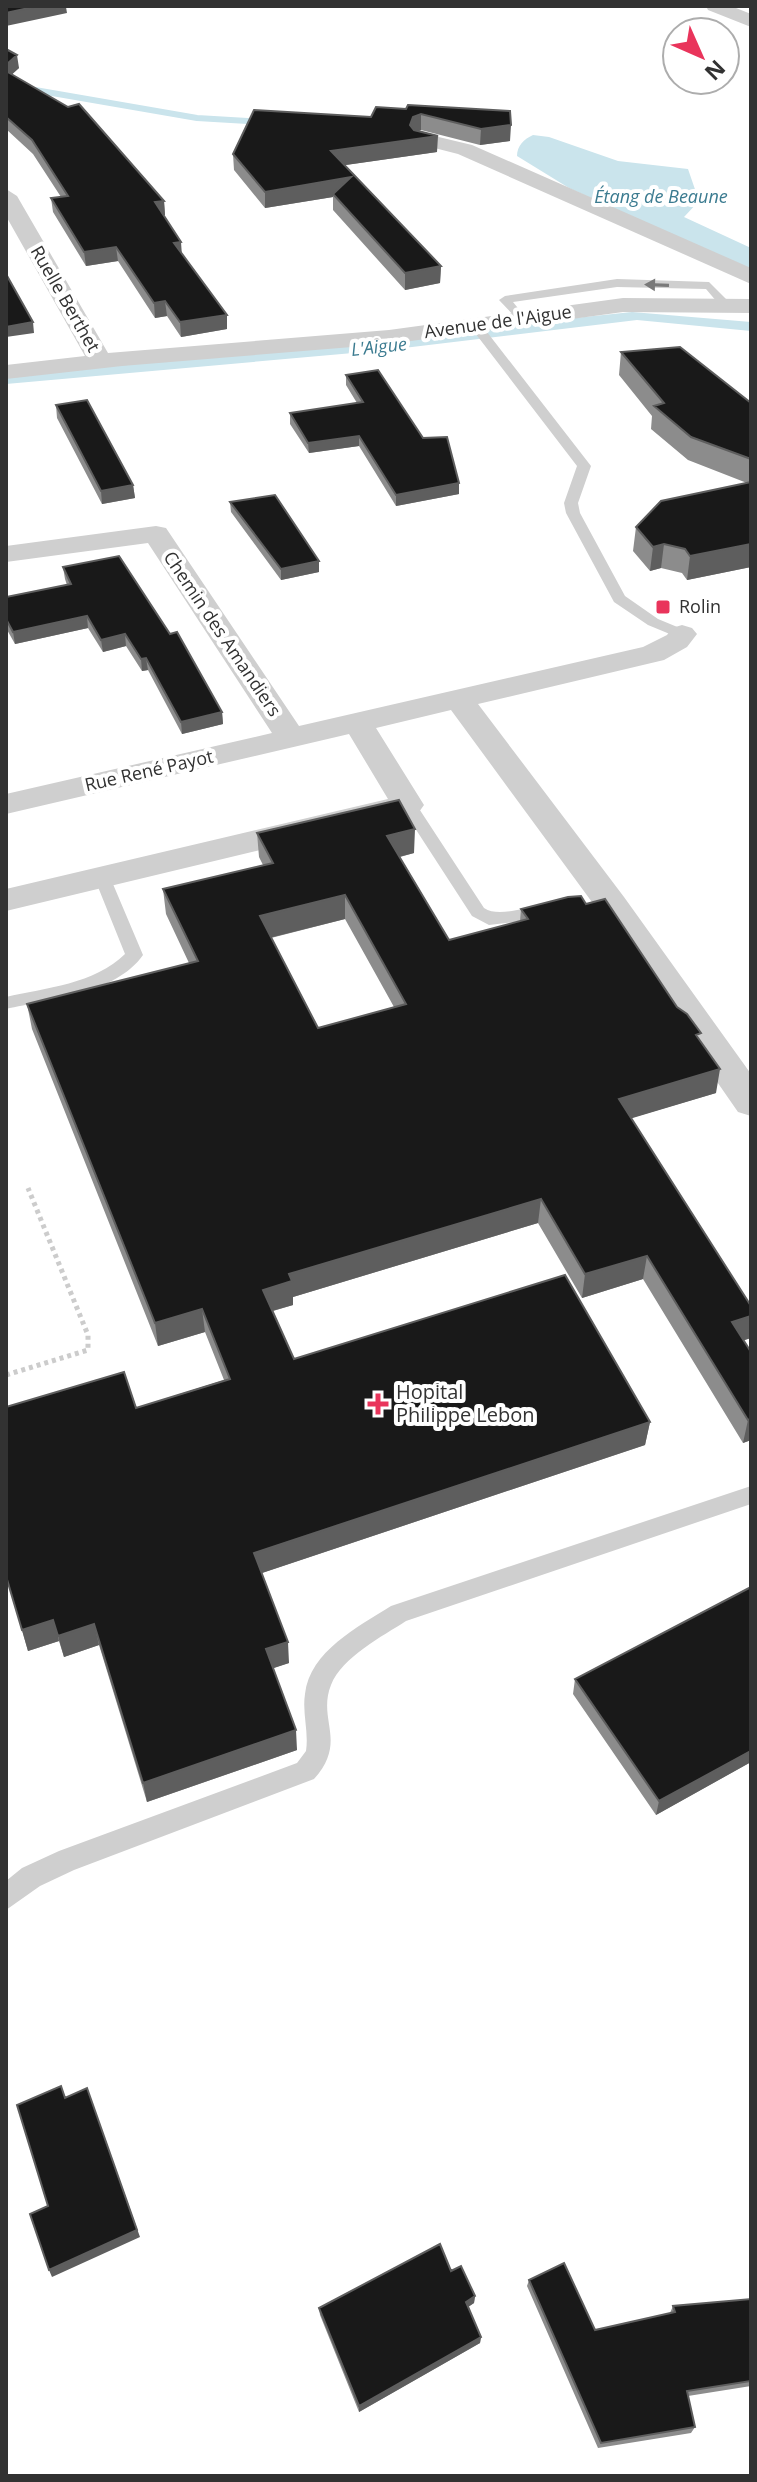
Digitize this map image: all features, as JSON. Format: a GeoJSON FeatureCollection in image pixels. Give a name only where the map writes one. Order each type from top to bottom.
{"type":"FeatureCollection","features":[{"type":"Feature","properties":{"kind":"street"},"geometry":{"type":"LineString","coordinates":[[715,6],[751,21]]}},
{"type":"Feature","properties":{"kind":"street"},"geometry":{"type":"LineString","coordinates":[[422,139],[465,149],[751,277]]}},
{"type":"Feature","properties":{"kind":"street","name":"Ruelle Berthet"},"geometry":{"type":"LineString","coordinates":[[6,196],[100,361]]}},
{"type":"Feature","properties":{"kind":"street","name":"Avenue de l'Aigue"},"geometry":{"type":"LineString","coordinates":[[6,372],[389,337],[482,335],[520,318],[623,305],[739,306]]}},
{"type":"Feature","properties":{"kind":"street","name":"Chemin des Amandiers"},"geometry":{"type":"LineString","coordinates":[[6,554],[156,534],[292,739]]}},
{"type":"Feature","properties":{"kind":"street","name":"Rue René Payot"},"geometry":{"type":"LineString","coordinates":[[6,804],[653,654],[677,641],[682,634]]}},
{"type":"Feature","properties":{"kind":"street"},"geometry":{"type":"LineString","coordinates":[[459,700],[600,908],[751,1102]]}},
{"type":"Feature","properties":{"kind":"street"},"geometry":{"type":"LineString","coordinates":[[6,900],[408,805],[358,723]]}},
{"type":"Feature","properties":{"kind":"lane"},"geometry":{"type":"LineString","coordinates":[[482,335],[584,466],[571,503],[573,513],[619,599],[653,622],[682,634]]}},
{"type":"Feature","properties":{"kind":"lane"},"geometry":{"type":"LineString","coordinates":[[408,805],[478,912],[489,919],[565,911]]}},
{"type":"Feature","properties":{"kind":"lane"},"geometry":{"type":"LineString","coordinates":[[6,1003],[93,979],[127,965],[134,955],[102,877]]}},
{"type":"Feature","properties":{"kind":"lane"},"geometry":{"type":"LineString","coordinates":[[6,1897],[31,1877],[68,1860],[305,1771],[314,1763],[322,1735],[314,1708],[320,1681],[332,1665],[362,1638],[399,1613],[751,1495]]}},
{"type":"Feature","properties":{"kind":"path"},"geometry":{"type":"LineString","coordinates":[[6,1375],[88,1350],[88,1335],[28,1188]]}},
{"type":"Feature","properties":{"kind":"water","name":"Étang de Beaune"},"geometry":{"type":"Polygon","coordinates":[[[533,135],[549,137],[618,161],[688,169],[699,201],[684,217],[751,248],[751,271],[569,188],[517,156],[522,143],[533,135]]]}},
{"type":"Feature","properties":{"kind":"water","name":"L'Aigue"},"geometry":{"type":"Polygon","coordinates":[[[632,312],[751,322],[751,331],[637,320],[387,350],[6,384],[6,377],[632,312]]]}},
{"type":"Feature","properties":{"kind":"building"},"geometry":{"type":"Polygon","coordinates":[[[6,6],[38,6],[6,13],[6,6]]]}},
{"type":"Feature","properties":{"kind":"building"},"geometry":{"type":"Polygon","coordinates":[[[6,49],[17,55],[6,65],[6,49]]]}},
{"type":"Feature","properties":{"kind":"building"},"geometry":{"type":"Polygon","coordinates":[[[6,71],[68,107],[79,104],[164,201],[155,202],[181,242],[174,243],[227,315],[180,322],[165,301],[154,303],[116,247],[84,252],[51,198],[68,196],[32,140],[6,117],[6,71]]]}},
{"type":"Feature","properties":{"kind":"building"},"geometry":{"type":"Polygon","coordinates":[[[408,105],[510,111],[511,125],[481,129],[421,114],[413,117],[410,125],[414,130],[438,136],[331,151],[441,266],[405,273],[333,194],[351,177],[265,192],[233,154],[254,110],[371,117],[376,107],[406,109],[408,105]]]}},
{"type":"Feature","properties":{"kind":"building"},"geometry":{"type":"Polygon","coordinates":[[[6,274],[33,322],[6,327],[6,274]]]}},
{"type":"Feature","properties":{"kind":"building"},"geometry":{"type":"Polygon","coordinates":[[[680,347],[751,403],[751,459],[691,437],[654,406],[664,403],[621,352],[680,347]]]}},
{"type":"Feature","properties":{"kind":"building"},"geometry":{"type":"Polygon","coordinates":[[[378,370],[423,438],[447,437],[459,483],[396,495],[359,436],[308,443],[290,413],[363,402],[346,375],[378,370]]]}},
{"type":"Feature","properties":{"kind":"building"},"geometry":{"type":"Polygon","coordinates":[[[87,400],[133,485],[101,491],[56,405],[87,400]]]}},
{"type":"Feature","properties":{"kind":"building"},"geometry":{"type":"Polygon","coordinates":[[[751,482],[751,544],[690,556],[685,549],[664,544],[653,547],[636,527],[661,501],[751,482]]]}},
{"type":"Feature","properties":{"kind":"building"},"geometry":{"type":"Polygon","coordinates":[[[275,495],[319,561],[281,569],[230,502],[275,495]]]}},
{"type":"Feature","properties":{"kind":"building"},"geometry":{"type":"Polygon","coordinates":[[[119,556],[170,634],[177,632],[222,712],[181,722],[146,658],[141,659],[125,634],[101,640],[87,616],[13,632],[6,619],[6,597],[71,584],[63,567],[119,556]]]}},
{"type":"Feature","properties":{"kind":"building"},"geometry":{"type":"Polygon","coordinates":[[[399,800],[415,829],[387,836],[449,940],[528,919],[521,909],[568,897],[581,896],[586,904],[605,899],[677,1007],[687,1014],[701,1033],[696,1035],[720,1069],[619,1099],[751,1306],[751,1316],[732,1322],[751,1352],[751,1419],[748,1420],[647,1256],[585,1274],[541,1199],[289,1274],[292,1281],[263,1290],[294,1359],[565,1275],[650,1422],[254,1553],[288,1642],[266,1649],[296,1730],[143,1783],[94,1624],[58,1636],[53,1620],[22,1630],[6,1576],[6,1407],[124,1372],[136,1408],[230,1379],[202,1309],[155,1323],[27,1004],[198,961],[163,889],[273,863],[257,833],[399,800]],[[345,895],[260,916],[318,1028],[406,1004],[345,895]]]}},
{"type":"Feature","properties":{"kind":"building"},"geometry":{"type":"Polygon","coordinates":[[[751,1587],[751,1751],[659,1801],[575,1679],[751,1587]]]}},
{"type":"Feature","properties":{"kind":"building"},"geometry":{"type":"Polygon","coordinates":[[[61,2086],[65,2098],[87,2088],[137,2230],[49,2270],[30,2214],[48,2206],[17,2105],[61,2086]]]}},
{"type":"Feature","properties":{"kind":"building"},"geometry":{"type":"Polygon","coordinates":[[[440,2244],[451,2271],[461,2266],[475,2296],[466,2302],[481,2337],[359,2406],[319,2308],[440,2244]]]}},
{"type":"Feature","properties":{"kind":"building"},"geometry":{"type":"Polygon","coordinates":[[[564,2263],[595,2330],[675,2312],[673,2306],[751,2299],[751,2381],[687,2391],[695,2427],[601,2443],[529,2280],[564,2263]]]}},
{"type":"Feature","properties":{"kind":"waterway"},"geometry":{"type":"LineString","coordinates":[[6,85],[197,118],[263,122]]}},
{"type":"Feature","properties":{"kind":"place","name":"Rolin"},"geometry":{"type":"Point","coordinates":[663,607]}},
{"type":"Feature","properties":{"kind":"place","name":"Hopital Philippe Lebon"},"geometry":{"type":"Point","coordinates":[378,1404]}}]}
